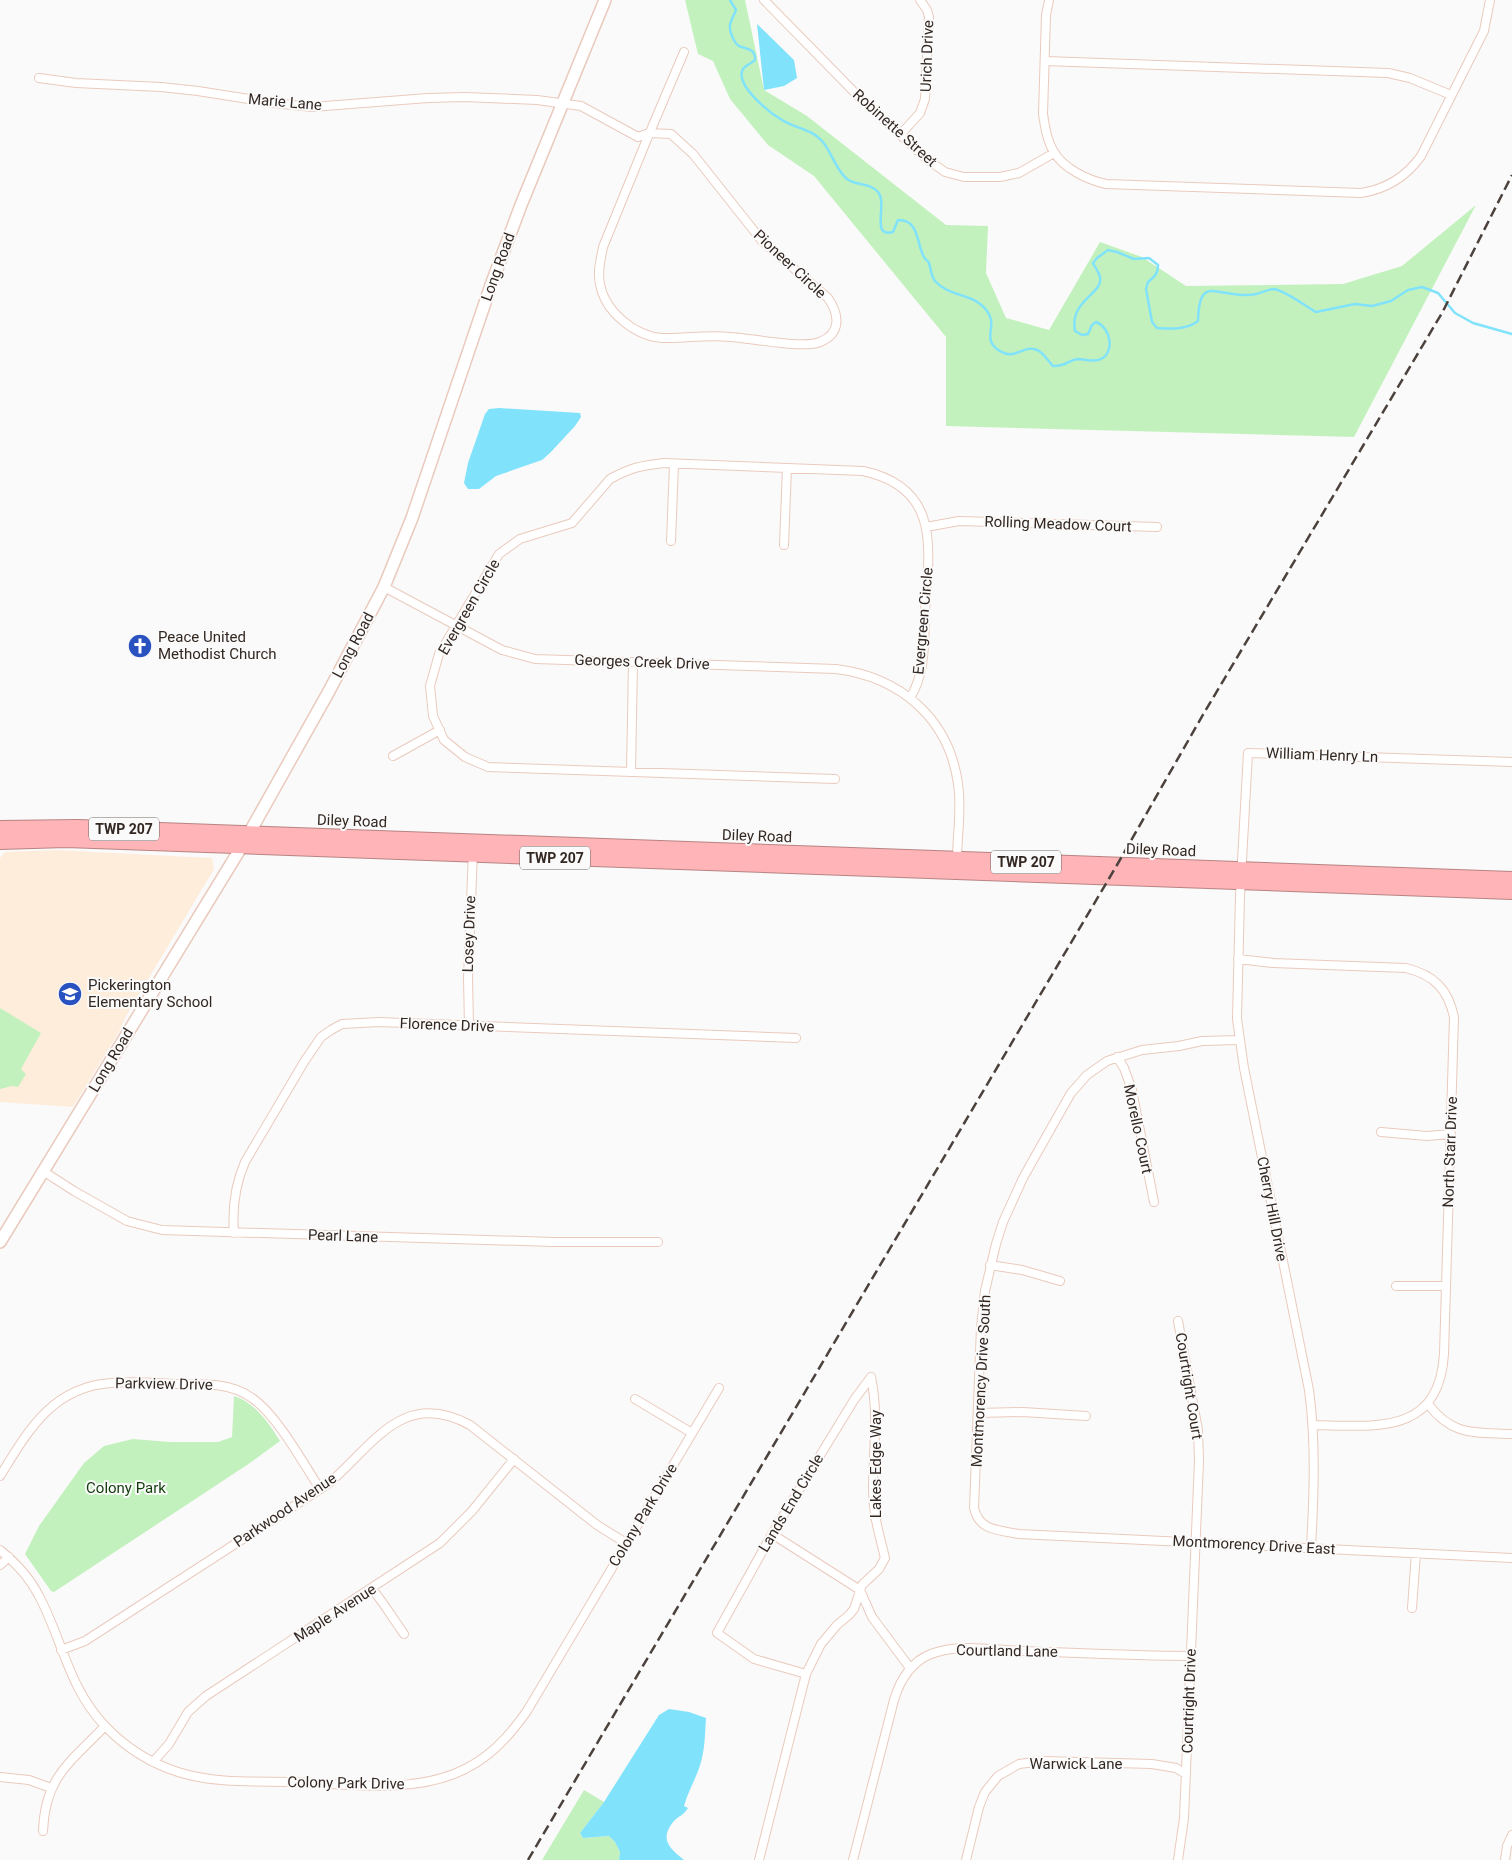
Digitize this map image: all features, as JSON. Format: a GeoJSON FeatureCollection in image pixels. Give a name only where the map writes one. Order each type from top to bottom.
{"type":"FeatureCollection","features":[{"type":"Feature","properties":{"kind":"highway","name":"Diley Road"},"geometry":{"type":"LineString","coordinates":[[0,828],[72,827],[249,834],[473,848],[1242,876],[1512,879]]}},
{"type":"Feature","properties":{"kind":"highway","name":"Diley Road"},"geometry":{"type":"LineString","coordinates":[[0,842],[55,840],[242,846],[473,848]]}},
{"type":"Feature","properties":{"kind":"highway","name":"Diley Road"},"geometry":{"type":"LineString","coordinates":[[1242,876],[1512,892]]}},
{"type":"Feature","properties":{"kind":"main road","name":"Long Road"},"geometry":{"type":"LineString","coordinates":[[0,1242],[242,846],[384,587],[412,518],[491,285],[562,103],[605,0]]}},
{"type":"Feature","properties":{"kind":"street","name":"Robinette Street"},"geometry":{"type":"LineString","coordinates":[[764,0],[861,99],[936,167],[945,172],[964,177],[1000,177],[1019,173],[1054,153]]}},
{"type":"Feature","properties":{"kind":"street","name":"Urich Drive"},"geometry":{"type":"LineString","coordinates":[[900,135],[920,113],[926,99],[929,17],[927,10],[920,0]]}},
{"type":"Feature","properties":{"kind":"street"},"geometry":{"type":"LineString","coordinates":[[1049,0],[1046,16],[1043,114],[1045,129],[1054,153],[1080,174],[1095,182],[1106,184],[1361,193],[1376,190],[1401,178],[1421,156],[1484,31],[1489,14],[1490,0]]}},
{"type":"Feature","properties":{"kind":"street"},"geometry":{"type":"LineString","coordinates":[[650,133],[684,52]]}},
{"type":"Feature","properties":{"kind":"street"},"geometry":{"type":"LineString","coordinates":[[1045,61],[1388,73],[1410,78],[1451,95]]}},
{"type":"Feature","properties":{"kind":"street","name":"Marie Lane"},"geometry":{"type":"LineString","coordinates":[[39,78],[76,83],[171,88],[312,107],[465,97],[538,100],[562,103]]}},
{"type":"Feature","properties":{"kind":"street","name":"Pioneer Circle"},"geometry":{"type":"LineString","coordinates":[[562,103],[581,106],[638,137],[650,133],[671,134],[693,154],[762,241],[826,295],[834,306],[838,317],[836,327],[822,342],[786,344],[729,336],[698,335],[661,338],[632,329],[604,298],[600,284],[599,266],[603,247],[650,133]]}},
{"type":"Feature","properties":{"kind":"street"},"geometry":{"type":"LineString","coordinates":[[671,541],[674,464]]}},
{"type":"Feature","properties":{"kind":"street","name":"Evergreen Circle"},"geometry":{"type":"LineString","coordinates":[[835,779],[488,766],[465,757],[444,740],[433,716],[430,686],[439,654],[457,627],[499,554],[520,539],[572,524],[610,479],[635,467],[674,464],[863,471],[877,474],[899,485],[908,493],[922,514],[926,527],[928,549],[923,660],[918,683],[910,698]]}},
{"type":"Feature","properties":{"kind":"street"},"geometry":{"type":"LineString","coordinates":[[784,545],[787,468]]}},
{"type":"Feature","properties":{"kind":"street","name":"Rolling Meadow Court"},"geometry":{"type":"LineString","coordinates":[[926,527],[959,521],[1157,527]]}},
{"type":"Feature","properties":{"kind":"street","name":"Georges Creek Drive"},"geometry":{"type":"LineString","coordinates":[[384,587],[502,650],[535,659],[836,669],[852,671],[883,681],[910,698]]}},
{"type":"Feature","properties":{"kind":"street"},"geometry":{"type":"LineString","coordinates":[[631,772],[632,662]]}},
{"type":"Feature","properties":{"kind":"street"},"geometry":{"type":"LineString","coordinates":[[910,698],[921,708],[940,732],[951,756],[958,784],[957,866]]}},
{"type":"Feature","properties":{"kind":"street"},"geometry":{"type":"LineString","coordinates":[[393,756],[440,730]]}},
{"type":"Feature","properties":{"kind":"street","name":"William Henry Ln"},"geometry":{"type":"LineString","coordinates":[[1242,876],[1248,753],[1512,762]]}},
{"type":"Feature","properties":{"kind":"street","name":"Losey Drive"},"geometry":{"type":"LineString","coordinates":[[468,1026],[473,848]]}},
{"type":"Feature","properties":{"kind":"street","name":"Cherry Hill Drive"},"geometry":{"type":"LineString","coordinates":[[1242,876],[1238,959],[1237,1019],[1239,1040],[1308,1390],[1313,1424],[1314,1480],[1311,1547]]}},
{"type":"Feature","properties":{"kind":"street","name":"North Starr Drive"},"geometry":{"type":"LineString","coordinates":[[1238,959],[1273,963],[1406,968],[1418,971],[1435,981],[1446,994],[1454,1017],[1444,1366],[1438,1389],[1428,1404],[1416,1414],[1390,1423],[1370,1425],[1313,1424]]}},
{"type":"Feature","properties":{"kind":"street","name":"Florence Drive"},"geometry":{"type":"LineString","coordinates":[[234,1233],[234,1196],[245,1162],[304,1062],[321,1037],[342,1024],[354,1022],[796,1038]]}},
{"type":"Feature","properties":{"kind":"street","name":"Montmorency Drive South"},"geometry":{"type":"LineString","coordinates":[[996,1529],[986,1527],[981,1523],[976,1516],[974,1508],[982,1308],[990,1265],[1012,1199],[1068,1098],[1079,1083],[1092,1071],[1117,1057],[1142,1050],[1202,1041],[1239,1040]]}},
{"type":"Feature","properties":{"kind":"street","name":"Morello Court"},"geometry":{"type":"LineString","coordinates":[[1117,1057],[1124,1068],[1132,1090],[1154,1202]]}},
{"type":"Feature","properties":{"kind":"street"},"geometry":{"type":"LineString","coordinates":[[1381,1132],[1427,1136],[1451,1134]]}},
{"type":"Feature","properties":{"kind":"street","name":"Pearl Lane"},"geometry":{"type":"LineString","coordinates":[[43,1171],[109,1212],[138,1225],[162,1230],[553,1242],[658,1242]]}},
{"type":"Feature","properties":{"kind":"street"},"geometry":{"type":"LineString","coordinates":[[990,1265],[1022,1270],[1060,1281]]}},
{"type":"Feature","properties":{"kind":"street"},"geometry":{"type":"LineString","coordinates":[[1396,1286],[1446,1286]]}},
{"type":"Feature","properties":{"kind":"street","name":"Courtright Court"},"geometry":{"type":"LineString","coordinates":[[1178,1321],[1198,1430],[1200,1461],[1196,1542]]}},
{"type":"Feature","properties":{"kind":"street","name":"Lands End Circle"},"geometry":{"type":"LineString","coordinates":[[806,1674],[754,1660],[717,1633],[772,1534],[854,1400],[871,1377]]}},
{"type":"Feature","properties":{"kind":"street","name":"Lakes Edge Way"},"geometry":{"type":"LineString","coordinates":[[759,1860],[806,1674],[821,1644],[828,1634],[854,1609],[862,1586],[879,1569],[885,1558],[875,1523],[873,1489],[876,1413],[871,1377]]}},
{"type":"Feature","properties":{"kind":"street","name":"Parkview Drive"},"geometry":{"type":"LineString","coordinates":[[0,1476],[24,1436],[39,1417],[57,1402],[78,1390],[110,1382],[209,1384],[244,1392],[263,1406],[278,1425],[320,1489]]}},
{"type":"Feature","properties":{"kind":"street","name":"Colony Park Drive"},"geometry":{"type":"LineString","coordinates":[[0,1550],[25,1575],[38,1595],[82,1696],[105,1726],[132,1749],[153,1762],[189,1775],[224,1780],[395,1785],[431,1781],[466,1769],[496,1748],[510,1735],[719,1388]]}},
{"type":"Feature","properties":{"kind":"street"},"geometry":{"type":"LineString","coordinates":[[634,1399],[692,1433]]}},
{"type":"Feature","properties":{"kind":"street"},"geometry":{"type":"LineString","coordinates":[[1428,1404],[1444,1421],[1460,1430],[1478,1434],[1512,1434]]}},
{"type":"Feature","properties":{"kind":"street"},"geometry":{"type":"LineString","coordinates":[[978,1413],[1023,1412],[1086,1416]]}},
{"type":"Feature","properties":{"kind":"street","name":"Parkwood Avenue"},"geometry":{"type":"LineString","coordinates":[[61,1650],[85,1641],[320,1489],[347,1468],[383,1431],[400,1420],[412,1416],[436,1414],[460,1420],[480,1432],[597,1525],[626,1543]]}},
{"type":"Feature","properties":{"kind":"street","name":"Maple Avenue"},"geometry":{"type":"LineString","coordinates":[[153,1762],[169,1744],[188,1712],[206,1696],[420,1558],[455,1530],[514,1459]]}},
{"type":"Feature","properties":{"kind":"street","name":"Montmorency Drive East"},"geometry":{"type":"LineString","coordinates":[[996,1529],[1020,1534],[1512,1558]]}},
{"type":"Feature","properties":{"kind":"street"},"geometry":{"type":"LineString","coordinates":[[772,1534],[860,1590],[872,1617],[910,1668]]}},
{"type":"Feature","properties":{"kind":"street","name":"Courtright Drive"},"geometry":{"type":"LineString","coordinates":[[1178,1860],[1182,1842],[1186,1774],[1196,1542]]}},
{"type":"Feature","properties":{"kind":"street"},"geometry":{"type":"LineString","coordinates":[[1412,1608],[1416,1553]]}},
{"type":"Feature","properties":{"kind":"street"},"geometry":{"type":"LineString","coordinates":[[0,1565],[9,1557]]}},
{"type":"Feature","properties":{"kind":"street"},"geometry":{"type":"LineString","coordinates":[[372,1589],[384,1603],[404,1634]]}},
{"type":"Feature","properties":{"kind":"street","name":"Courtland Lane"},"geometry":{"type":"LineString","coordinates":[[853,1860],[894,1700],[900,1683],[910,1668],[920,1660],[930,1654],[953,1649],[977,1648],[1191,1656]]}},
{"type":"Feature","properties":{"kind":"street"},"geometry":{"type":"LineString","coordinates":[[43,1830],[44,1813],[51,1788],[64,1768],[105,1726]]}},
{"type":"Feature","properties":{"kind":"street","name":"Warwick Lane"},"geometry":{"type":"LineString","coordinates":[[966,1860],[979,1806],[985,1792],[998,1776],[1019,1764],[1043,1760],[1152,1764],[1170,1767],[1186,1774]]}},
{"type":"Feature","properties":{"kind":"street"},"geometry":{"type":"LineString","coordinates":[[0,1777],[29,1780],[51,1788]]}},
{"type":"Feature","properties":{"kind":"street"},"geometry":{"type":"LineString","coordinates":[[1505,1860],[1507,1846],[1512,1835]]}},
{"type":"Feature","properties":{"kind":"shaded area","name":"Pickerington Elementary School"},"geometry":{"type":"Polygon","coordinates":[[[56,850],[212,858],[214,869],[73,1107],[0,1102],[0,858],[5,852],[56,850]]]}},
{"type":"Feature","properties":{"kind":"green space"},"geometry":{"type":"Polygon","coordinates":[[[685,0],[745,0],[764,90],[807,116],[946,225],[988,226],[986,273],[1006,318],[1049,330],[1100,242],[1142,257],[1186,286],[1343,284],[1402,266],[1476,205],[1354,437],[946,426],[946,337],[814,176],[768,145],[730,99],[713,61],[698,54],[685,0]]]}},
{"type":"Feature","properties":{"kind":"green space"},"geometry":{"type":"Polygon","coordinates":[[[0,1008],[41,1033],[21,1069],[26,1074],[18,1087],[12,1086],[0,1089],[0,1008]]]}},
{"type":"Feature","properties":{"kind":"green space","name":"Colony Park"},"geometry":{"type":"Polygon","coordinates":[[[234,1396],[254,1408],[266,1420],[280,1441],[247,1465],[54,1592],[51,1591],[25,1554],[39,1526],[84,1463],[104,1446],[133,1439],[170,1442],[218,1442],[232,1437],[234,1396]]]}},
{"type":"Feature","properties":{"kind":"green space"},"geometry":{"type":"Polygon","coordinates":[[[584,1790],[604,1802],[580,1833],[583,1838],[609,1836],[615,1842],[620,1852],[619,1860],[542,1860],[584,1790]]]}},
{"type":"Feature","properties":{"kind":"water"},"geometry":{"type":"Polygon","coordinates":[[[757,24],[794,60],[797,78],[784,86],[764,90],[757,24]]]}},
{"type":"Feature","properties":{"kind":"water"},"geometry":{"type":"Polygon","coordinates":[[[489,409],[580,413],[581,417],[575,426],[542,460],[496,476],[479,489],[468,489],[464,483],[468,463],[485,414],[489,409]]]}},
{"type":"Feature","properties":{"kind":"water"},"geometry":{"type":"Polygon","coordinates":[[[669,1709],[689,1712],[706,1718],[701,1762],[684,1806],[688,1808],[674,1821],[667,1833],[670,1847],[684,1860],[619,1860],[620,1852],[615,1842],[609,1836],[583,1838],[580,1833],[604,1802],[659,1715],[669,1709]]]}},
{"type":"Feature","properties":{"kind":"waterway"},"geometry":{"type":"LineString","coordinates":[[730,0],[736,10],[730,25],[732,37],[739,46],[750,50],[755,56],[755,60],[743,69],[742,75],[748,90],[762,105],[787,123],[818,137],[847,179],[854,183],[871,187],[878,192],[881,197],[882,230],[893,232],[898,220],[905,221],[914,228],[921,251],[929,263],[935,281],[947,290],[975,301],[987,311],[991,322],[991,342],[1005,354],[1028,349],[1037,350],[1053,366],[1078,359],[1093,361],[1105,356],[1110,346],[1105,329],[1096,322],[1092,325],[1088,334],[1082,335],[1075,331],[1075,320],[1081,305],[1100,283],[1100,277],[1093,263],[1108,250],[1134,259],[1149,258],[1158,265],[1156,273],[1148,282],[1146,289],[1152,322],[1157,328],[1173,329],[1198,321],[1201,298],[1210,291],[1248,295],[1274,289],[1290,296],[1316,312],[1355,304],[1372,306],[1391,301],[1408,290],[1422,287],[1438,293],[1455,313],[1473,323],[1512,334]]}},
{"type":"Feature","properties":{"kind":"railway"},"geometry":{"type":"LineString","coordinates":[[528,1860],[1442,313],[1512,175]]}},
{"type":"Feature","properties":{"kind":"place","name":"Peace United Methodist Church"},"geometry":{"type":"Point","coordinates":[140,646]}},
{"type":"Feature","properties":{"kind":"place","name":"Pickerington Elementary School"},"geometry":{"type":"Point","coordinates":[70,994]}}]}
